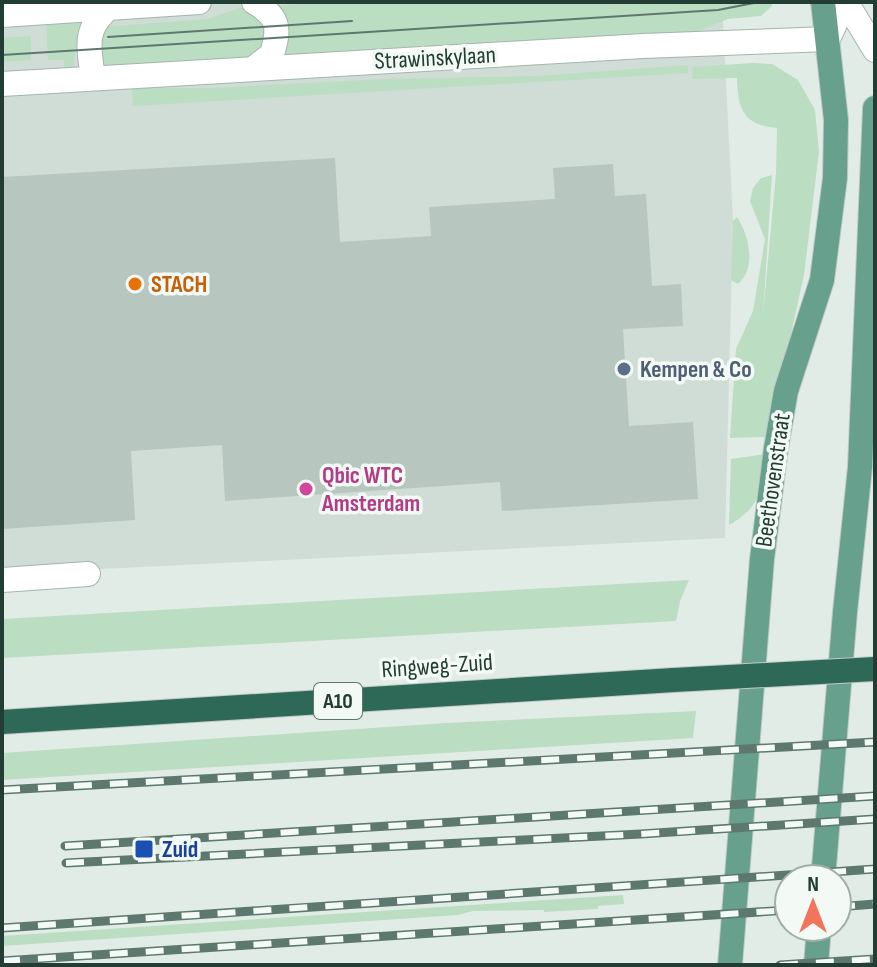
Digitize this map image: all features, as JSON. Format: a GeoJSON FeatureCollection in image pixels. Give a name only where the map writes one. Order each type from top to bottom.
{"type":"FeatureCollection","features":[{"type":"Feature","properties":{"kind":"highway","name":"Ringweg-Zuid"},"geometry":{"type":"LineString","coordinates":[[2,722],[875,669]]}},
{"type":"Feature","properties":{"kind":"main road","name":"Beethovenstraat"},"geometry":{"type":"LineString","coordinates":[[730,965],[762,559],[776,448],[786,391],[822,280],[835,178],[836,120],[823,2]]}},
{"type":"Feature","properties":{"kind":"main road"},"geometry":{"type":"LineString","coordinates":[[824,863],[860,467],[875,108]]}},
{"type":"Feature","properties":{"kind":"main road"},"geometry":{"type":"LineString","coordinates":[[816,965],[818,943]]}},
{"type":"Feature","properties":{"kind":"street"},"geometry":{"type":"LineString","coordinates":[[2,15],[199,2]]}},
{"type":"Feature","properties":{"kind":"street"},"geometry":{"type":"LineString","coordinates":[[253,69],[272,54],[277,26],[271,12],[254,2]]}},
{"type":"Feature","properties":{"kind":"street"},"geometry":{"type":"LineString","coordinates":[[828,39],[846,2]]}},
{"type":"Feature","properties":{"kind":"street"},"geometry":{"type":"LineString","coordinates":[[846,2],[875,50]]}},
{"type":"Feature","properties":{"kind":"street"},"geometry":{"type":"LineString","coordinates":[[93,78],[89,38],[93,24],[109,8]]}},
{"type":"Feature","properties":{"kind":"street","name":"Strawinskylaan"},"geometry":{"type":"LineString","coordinates":[[2,84],[658,45],[828,39]]}},
{"type":"Feature","properties":{"kind":"street"},"geometry":{"type":"LineString","coordinates":[[2,580],[88,574]]}},
{"type":"Feature","properties":{"kind":"shaded area"},"geometry":{"type":"Polygon","coordinates":[[[2,2],[722,2],[733,221],[725,538],[2,574],[2,2]]]}},
{"type":"Feature","properties":{"kind":"green space"},"geometry":{"type":"Polygon","coordinates":[[[332,2],[771,2],[772,6],[761,16],[728,19],[696,32],[119,68],[107,67],[96,58],[101,27],[208,19],[239,8],[332,2]]]}},
{"type":"Feature","properties":{"kind":"green space"},"geometry":{"type":"Polygon","coordinates":[[[46,18],[77,20],[80,23],[73,67],[65,75],[64,60],[48,60],[46,18]]]}},
{"type":"Feature","properties":{"kind":"green space"},"geometry":{"type":"Polygon","coordinates":[[[31,36],[31,60],[2,62],[2,38],[31,36]]]}},
{"type":"Feature","properties":{"kind":"green space"},"geometry":{"type":"Polygon","coordinates":[[[772,64],[798,80],[815,110],[819,152],[804,275],[768,437],[730,438],[736,349],[753,311],[765,239],[750,201],[753,188],[761,178],[772,175],[763,315],[777,128],[757,123],[745,114],[737,78],[692,79],[693,67],[772,64]]]}},
{"type":"Feature","properties":{"kind":"green space"},"geometry":{"type":"Polygon","coordinates":[[[688,65],[688,73],[133,106],[132,88],[538,76],[688,65]]]}},
{"type":"Feature","properties":{"kind":"green space"},"geometry":{"type":"Polygon","coordinates":[[[737,217],[749,251],[748,269],[738,284],[731,280],[733,221],[737,217]]]}},
{"type":"Feature","properties":{"kind":"green space"},"geometry":{"type":"Polygon","coordinates":[[[765,454],[758,496],[748,511],[729,525],[731,459],[765,454]]]}},
{"type":"Feature","properties":{"kind":"green space"},"geometry":{"type":"Polygon","coordinates":[[[689,580],[676,621],[2,658],[2,619],[689,580]]]}},
{"type":"Feature","properties":{"kind":"green space"},"geometry":{"type":"Polygon","coordinates":[[[696,711],[693,738],[2,780],[2,753],[446,723],[696,711]]]}},
{"type":"Feature","properties":{"kind":"green space"},"geometry":{"type":"Polygon","coordinates":[[[623,895],[624,904],[598,906],[598,909],[473,911],[458,915],[2,946],[2,936],[623,895]]]}},
{"type":"Feature","properties":{"kind":"building"},"geometry":{"type":"Polygon","coordinates":[[[335,158],[340,242],[431,236],[429,207],[555,199],[553,168],[613,164],[615,196],[646,194],[652,286],[681,284],[683,326],[623,329],[629,426],[693,422],[698,499],[502,511],[500,482],[225,501],[222,445],[131,451],[135,520],[2,529],[2,177],[335,158]]]}},
{"type":"Feature","properties":{"kind":"tram line"},"geometry":{"type":"LineString","coordinates":[[2,55],[718,10],[759,2]]}},
{"type":"Feature","properties":{"kind":"tram line"},"geometry":{"type":"LineString","coordinates":[[108,37],[352,21]]}},
{"type":"Feature","properties":{"kind":"railway"},"geometry":{"type":"LineString","coordinates":[[2,790],[875,742]]}},
{"type":"Feature","properties":{"kind":"railway"},"geometry":{"type":"LineString","coordinates":[[65,846],[875,796]]}},
{"type":"Feature","properties":{"kind":"railway"},"geometry":{"type":"LineString","coordinates":[[66,863],[875,819]]}},
{"type":"Feature","properties":{"kind":"railway"},"geometry":{"type":"LineString","coordinates":[[2,928],[875,869]]}},
{"type":"Feature","properties":{"kind":"railway"},"geometry":{"type":"LineString","coordinates":[[853,906],[875,904]]}},
{"type":"Feature","properties":{"kind":"railway"},"geometry":{"type":"LineString","coordinates":[[2,961],[773,911]]}},
{"type":"Feature","properties":{"kind":"railway"},"geometry":{"type":"LineString","coordinates":[[780,965],[875,959]]}},
{"type":"Feature","properties":{"kind":"place","name":"STACH"},"geometry":{"type":"Point","coordinates":[135,284]}},
{"type":"Feature","properties":{"kind":"place","name":"Kempen & Co"},"geometry":{"type":"Point","coordinates":[624,369]}},
{"type":"Feature","properties":{"kind":"place","name":"Qbic WTC Amsterdam"},"geometry":{"type":"Point","coordinates":[306,489]}},
{"type":"Feature","properties":{"kind":"place","name":"Zuid"},"geometry":{"type":"Point","coordinates":[144,849]}}]}
